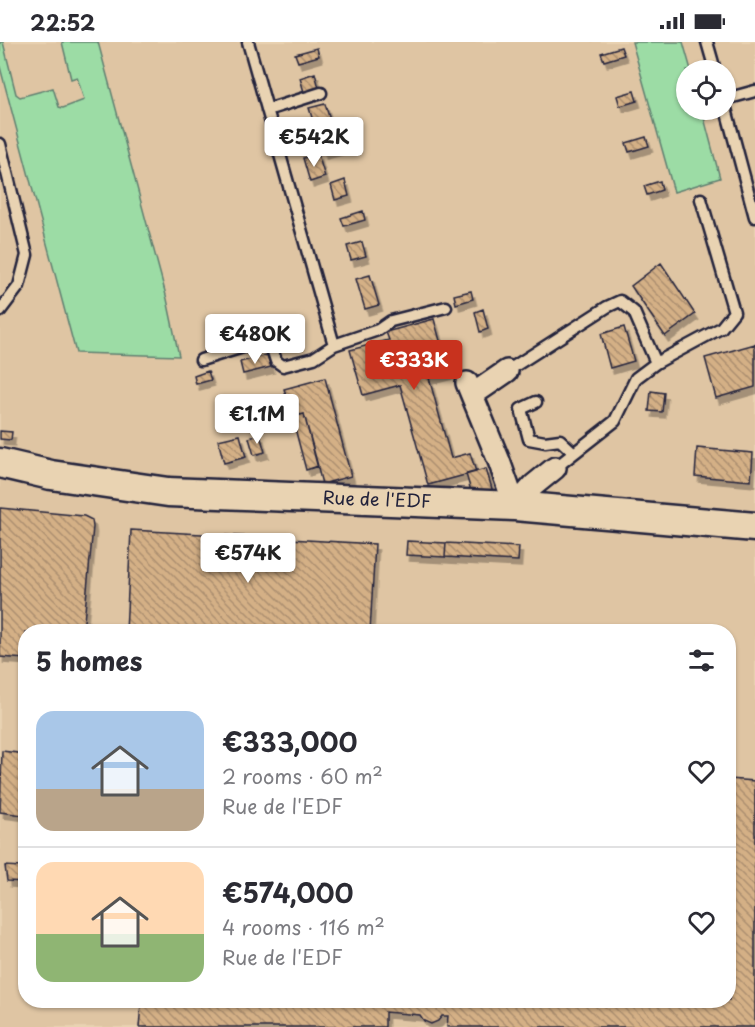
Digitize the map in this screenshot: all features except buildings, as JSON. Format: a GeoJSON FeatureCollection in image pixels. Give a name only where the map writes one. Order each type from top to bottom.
{"type":"FeatureCollection","features":[{"type":"Feature","properties":{"kind":"street"},"geometry":{"type":"LineString","coordinates":[[507,371],[469,389],[515,506],[534,485],[555,468]]}},
{"type":"Feature","properties":{"kind":"street","name":"Rue de l'EDF"},"geometry":{"type":"LineString","coordinates":[[0,463],[51,475],[168,492],[515,506],[755,527]]}},
{"type":"Feature","properties":{"kind":"lane"},"geometry":{"type":"LineString","coordinates":[[248,42],[334,345]]}},
{"type":"Feature","properties":{"kind":"lane"},"geometry":{"type":"LineString","coordinates":[[707,42],[712,60]]}},
{"type":"Feature","properties":{"kind":"lane"},"geometry":{"type":"LineString","coordinates":[[736,96],[755,90]]}},
{"type":"Feature","properties":{"kind":"lane"},"geometry":{"type":"LineString","coordinates":[[267,110],[321,93]]}},
{"type":"Feature","properties":{"kind":"lane"},"geometry":{"type":"LineString","coordinates":[[729,120],[755,217]]}},
{"type":"Feature","properties":{"kind":"lane"},"geometry":{"type":"LineString","coordinates":[[276,142],[312,131]]}},
{"type":"Feature","properties":{"kind":"lane"},"geometry":{"type":"LineString","coordinates":[[0,144],[27,255],[19,286],[0,311]]}},
{"type":"Feature","properties":{"kind":"lane"},"geometry":{"type":"LineString","coordinates":[[555,468],[615,421],[636,378],[656,363],[721,328],[734,312],[701,199]]}},
{"type":"Feature","properties":{"kind":"lane"},"geometry":{"type":"LineString","coordinates":[[507,371],[620,301],[634,312],[656,363]]}},
{"type":"Feature","properties":{"kind":"lane"},"geometry":{"type":"LineString","coordinates":[[201,360],[268,339],[276,361],[283,366],[314,358],[334,345],[378,330],[391,321],[446,307]]}},
{"type":"Feature","properties":{"kind":"lane"},"geometry":{"type":"LineString","coordinates":[[536,402],[521,409],[529,438],[545,442],[560,440],[574,453]]}},
{"type":"Feature","properties":{"kind":"shaded area"},"geometry":{"type":"Polygon","coordinates":[[[0,42],[755,42],[755,1027],[0,1027],[0,42]]]}},
{"type":"Feature","properties":{"kind":"green space"},"geometry":{"type":"Polygon","coordinates":[[[0,42],[3,42],[16,94],[20,97],[53,88],[59,107],[63,108],[84,100],[77,77],[71,79],[62,42],[98,42],[167,299],[179,356],[76,353],[0,67],[0,42]]]}},
{"type":"Feature","properties":{"kind":"green space"},"geometry":{"type":"Polygon","coordinates":[[[632,42],[683,42],[688,60],[676,60],[676,120],[705,120],[720,178],[674,192],[632,42]]]}}]}
